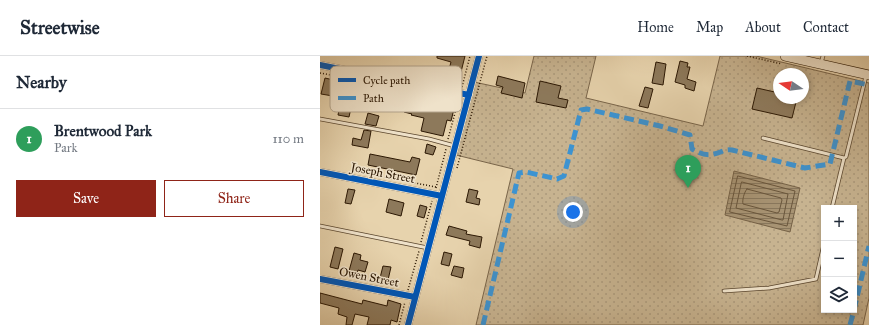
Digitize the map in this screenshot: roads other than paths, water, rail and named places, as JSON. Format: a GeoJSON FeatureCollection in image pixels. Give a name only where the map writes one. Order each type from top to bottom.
{"type":"FeatureCollection","features":[{"type":"Feature","properties":{"kind":"street"},"geometry":{"type":"LineString","coordinates":[[408,325],[479,56]]}},
{"type":"Feature","properties":{"kind":"street"},"geometry":{"type":"LineString","coordinates":[[785,56],[822,60],[868,75]]}},
{"type":"Feature","properties":{"kind":"street"},"geometry":{"type":"LineString","coordinates":[[320,65],[330,67]]}},
{"type":"Feature","properties":{"kind":"street"},"geometry":{"type":"LineString","coordinates":[[462,93],[469,94]]}},
{"type":"Feature","properties":{"kind":"street","name":"Joseph Street"},"geometry":{"type":"LineString","coordinates":[[320,172],[442,196]]}},
{"type":"Feature","properties":{"kind":"street","name":"Owen Street"},"geometry":{"type":"LineString","coordinates":[[320,279],[415,297]]}},
{"type":"Feature","properties":{"kind":"lane"},"geometry":{"type":"LineString","coordinates":[[833,205],[844,158],[846,157],[868,75]]}},
{"type":"Feature","properties":{"kind":"lane"},"geometry":{"type":"LineString","coordinates":[[320,119],[429,139],[455,146]]}},
{"type":"Feature","properties":{"kind":"lane"},"geometry":{"type":"LineString","coordinates":[[763,138],[844,158]]}},
{"type":"Feature","properties":{"kind":"lane"},"geometry":{"type":"LineString","coordinates":[[320,226],[428,248]]}},
{"type":"Feature","properties":{"kind":"lane"},"geometry":{"type":"LineString","coordinates":[[724,291],[769,288],[816,278],[821,257]]}},
{"type":"Feature","properties":{"kind":"water"},"geometry":{"type":"Polygon","coordinates":[[[734,171],[800,188],[790,232],[725,215],[734,171]]]}},
{"type":"Feature","properties":{"kind":"place","name":"Brentwood Park"},"geometry":{"type":"Point","coordinates":[688,188]}}]}
